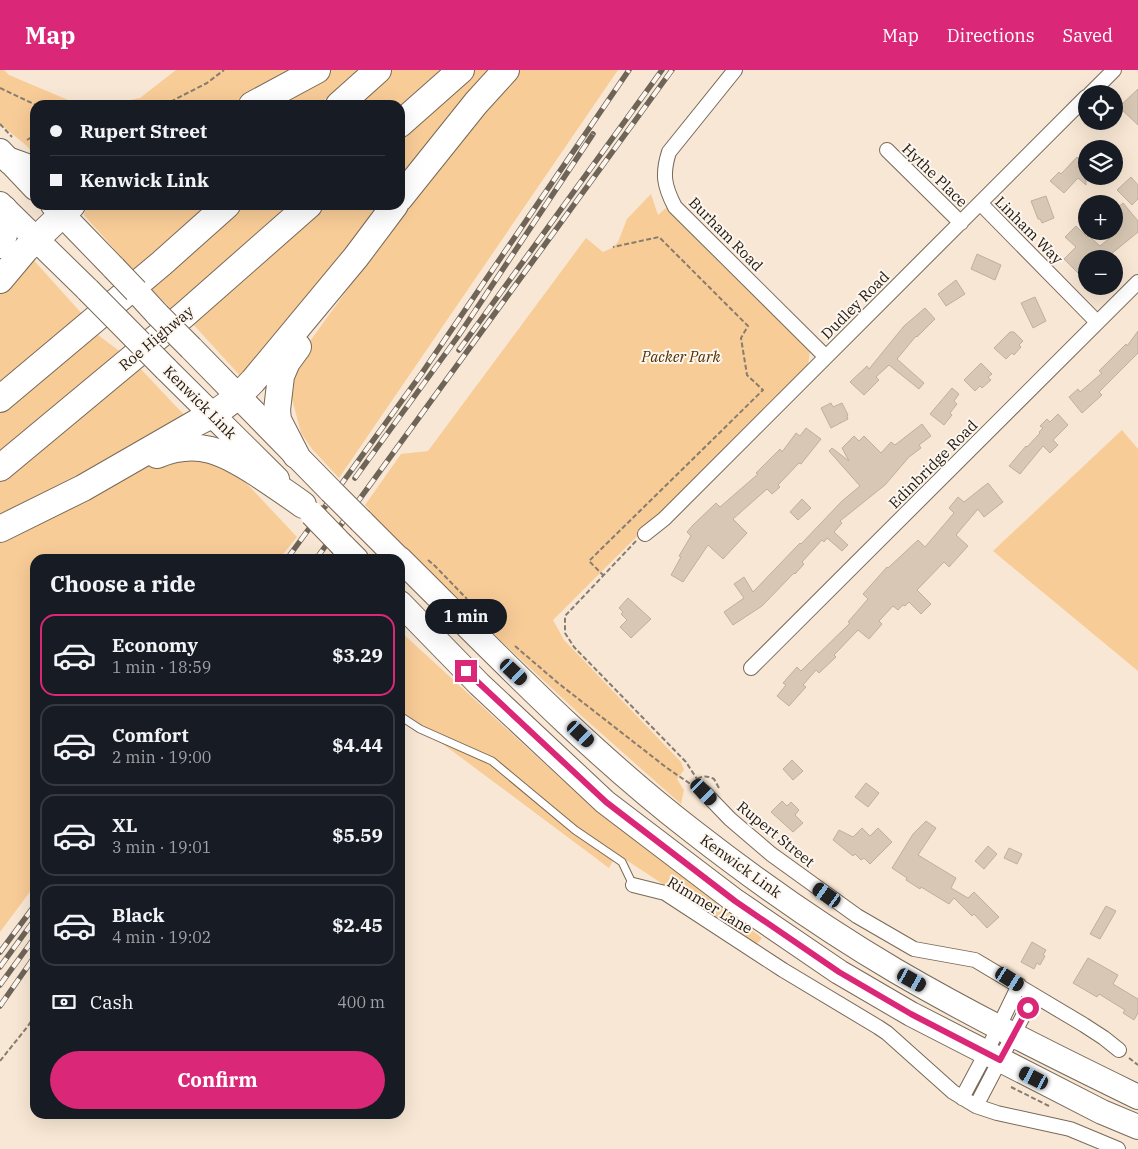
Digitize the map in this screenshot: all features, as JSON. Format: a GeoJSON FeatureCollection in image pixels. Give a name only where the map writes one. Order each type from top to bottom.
{"type":"FeatureCollection","features":[{"type":"Feature","properties":{"kind":"highway"},"geometry":{"type":"LineString","coordinates":[[261,100],[318,70]]}},
{"type":"Feature","properties":{"kind":"highway"},"geometry":{"type":"LineString","coordinates":[[345,100],[378,70]]}},
{"type":"Feature","properties":{"kind":"highway"},"geometry":{"type":"LineString","coordinates":[[405,120],[461,70]]}},
{"type":"Feature","properties":{"kind":"highway"},"geometry":{"type":"LineString","coordinates":[[405,192],[476,103],[506,70]]}},
{"type":"Feature","properties":{"kind":"highway"},"geometry":{"type":"LineString","coordinates":[[5,156],[30,168]]}},
{"type":"Feature","properties":{"kind":"highway"},"geometry":{"type":"LineString","coordinates":[[5,156],[30,183]]}},
{"type":"Feature","properties":{"kind":"highway"},"geometry":{"type":"LineString","coordinates":[[0,245],[4,235],[2,206]]}},
{"type":"Feature","properties":{"kind":"highway","name":"Kenwick Link"},"geometry":{"type":"LineString","coordinates":[[2,206],[349,552]]}},
{"type":"Feature","properties":{"kind":"highway"},"geometry":{"type":"LineString","coordinates":[[0,280],[60,210]]}},
{"type":"Feature","properties":{"kind":"highway","name":"Kenwick Link"},"geometry":{"type":"LineString","coordinates":[[64,210],[114,268],[296,455],[361,521],[402,554]]}},
{"type":"Feature","properties":{"kind":"highway"},"geometry":{"type":"LineString","coordinates":[[0,399],[162,263],[221,210]]}},
{"type":"Feature","properties":{"kind":"highway","name":"Roe Highway"},"geometry":{"type":"LineString","coordinates":[[0,468],[184,315],[303,210]]}},
{"type":"Feature","properties":{"kind":"highway"},"geometry":{"type":"LineString","coordinates":[[83,488],[196,423],[213,416],[239,396],[356,257],[391,210]]}},
{"type":"Feature","properties":{"kind":"highway"},"geometry":{"type":"LineString","coordinates":[[296,455],[278,420],[278,391],[281,376],[287,362],[345,283],[356,257]]}},
{"type":"Feature","properties":{"kind":"highway"},"geometry":{"type":"LineString","coordinates":[[0,529],[83,488],[169,450],[180,448],[204,448],[218,451],[236,460],[307,509]]}},
{"type":"Feature","properties":{"kind":"highway","name":"Kenwick Link"},"geometry":{"type":"LineString","coordinates":[[407,558],[514,672],[622,774],[689,829],[826,927],[895,970],[1006,1032],[1138,1096]]}},
{"type":"Feature","properties":{"kind":"highway","name":"Kenwick Link"},"geometry":{"type":"LineString","coordinates":[[405,609],[479,684],[606,802],[735,901],[839,972],[911,1014],[1102,1112],[1138,1127]]}},
{"type":"Feature","properties":{"kind":"street","name":"Burham Road"},"geometry":{"type":"LineString","coordinates":[[735,70],[669,152],[665,165],[664,179],[668,193],[675,206],[826,357]]}},
{"type":"Feature","properties":{"kind":"street"},"geometry":{"type":"LineString","coordinates":[[1099,85],[1114,70]]}},
{"type":"Feature","properties":{"kind":"street","name":"Dudley Road"},"geometry":{"type":"LineString","coordinates":[[645,534],[664,519],[1078,105]]}},
{"type":"Feature","properties":{"kind":"street","name":"Hythe Place"},"geometry":{"type":"LineString","coordinates":[[887,150],[961,223]]}},
{"type":"Feature","properties":{"kind":"street","name":"Linham Way"},"geometry":{"type":"LineString","coordinates":[[980,203],[1097,322]]}},
{"type":"Feature","properties":{"kind":"street","name":"Edinbridge Road"},"geometry":{"type":"LineString","coordinates":[[751,668],[1138,282]]}},
{"type":"Feature","properties":{"kind":"street","name":"Rupert Street"},"geometry":{"type":"LineString","coordinates":[[698,788],[730,819],[771,854],[857,916],[914,949],[975,960],[1104,1038],[1119,1050]]}},
{"type":"Feature","properties":{"kind":"street","name":"Rimmer Lane"},"geometry":{"type":"LineString","coordinates":[[633,884],[665,893],[783,970],[887,1033],[953,1092],[976,1106],[997,1113],[1070,1129],[1118,1149]]}},
{"type":"Feature","properties":{"kind":"street"},"geometry":{"type":"LineString","coordinates":[[1006,1032],[1019,985]]}},
{"type":"Feature","properties":{"kind":"street"},"geometry":{"type":"LineString","coordinates":[[976,1106],[993,1057],[1006,1032],[1034,995]]}},
{"type":"Feature","properties":{"kind":"street"},"geometry":{"type":"LineString","coordinates":[[962,1098],[993,1057]]}},
{"type":"Feature","properties":{"kind":"lane"},"geometry":{"type":"LineString","coordinates":[[405,719],[420,729],[492,761],[575,830],[622,862],[633,884]]}},
{"type":"Feature","properties":{"kind":"path"},"geometry":{"type":"LineString","coordinates":[[174,100],[207,83],[224,70]]}},
{"type":"Feature","properties":{"kind":"path"},"geometry":{"type":"LineString","coordinates":[[0,88],[30,102]]}},
{"type":"Feature","properties":{"kind":"path"},"geometry":{"type":"LineString","coordinates":[[604,576],[589,561],[763,390],[748,375],[741,338],[748,326],[659,237],[613,247]]}},
{"type":"Feature","properties":{"kind":"path"},"geometry":{"type":"LineString","coordinates":[[645,534],[634,543],[565,616],[565,633],[574,648],[686,762],[697,779],[698,788]]}},
{"type":"Feature","properties":{"kind":"path"},"geometry":{"type":"LineString","coordinates":[[407,558],[435,566],[472,604]]}},
{"type":"Feature","properties":{"kind":"path"},"geometry":{"type":"LineString","coordinates":[[512,644],[558,683],[667,768],[698,788]]}},
{"type":"Feature","properties":{"kind":"path"},"geometry":{"type":"LineString","coordinates":[[697,779],[705,776],[714,778],[720,792]]}},
{"type":"Feature","properties":{"kind":"path"},"geometry":{"type":"LineString","coordinates":[[0,1061],[30,1023]]}},
{"type":"Feature","properties":{"kind":"green space"},"geometry":{"type":"Polygon","coordinates":[[[0,70],[4,70],[9,75],[68,100],[30,100],[30,150],[0,124],[0,70]]]}},
{"type":"Feature","properties":{"kind":"green space"},"geometry":{"type":"Polygon","coordinates":[[[176,70],[292,70],[238,100],[130,100],[140,98],[176,70]]]}},
{"type":"Feature","properties":{"kind":"green space"},"geometry":{"type":"Polygon","coordinates":[[[319,70],[358,70],[325,100],[267,100],[319,70]]]}},
{"type":"Feature","properties":{"kind":"green space"},"geometry":{"type":"Polygon","coordinates":[[[392,70],[442,70],[405,103],[405,100],[359,100],[392,70]]]}},
{"type":"Feature","properties":{"kind":"green space"},"geometry":{"type":"Polygon","coordinates":[[[475,70],[498,70],[405,182],[405,134],[475,70]]]}},
{"type":"Feature","properties":{"kind":"green space"},"geometry":{"type":"Polygon","coordinates":[[[518,70],[618,70],[339,478],[312,449],[301,433],[291,395],[295,362],[352,283],[358,268],[518,70]]]}},
{"type":"Feature","properties":{"kind":"green space","name":"Packer Park"},"geometry":{"type":"Polygon","coordinates":[[[651,194],[658,215],[667,207],[810,350],[808,366],[553,620],[564,640],[681,762],[684,770],[677,779],[684,790],[681,804],[585,719],[365,515],[369,509],[365,505],[401,454],[428,451],[586,238],[603,252],[612,248],[618,242],[627,219],[651,194]]]}},
{"type":"Feature","properties":{"kind":"green space"},"geometry":{"type":"Polygon","coordinates":[[[86,210],[201,210],[133,270],[84,215],[86,210]]]}},
{"type":"Feature","properties":{"kind":"green space"},"geometry":{"type":"Polygon","coordinates":[[[233,210],[285,210],[172,310],[146,283],[233,210]]]}},
{"type":"Feature","properties":{"kind":"green space"},"geometry":{"type":"Polygon","coordinates":[[[322,210],[383,210],[244,380],[191,322],[322,210]]]}},
{"type":"Feature","properties":{"kind":"green space"},"geometry":{"type":"Polygon","coordinates":[[[30,256],[83,315],[0,385],[0,292],[30,256]]]}},
{"type":"Feature","properties":{"kind":"green space"},"geometry":{"type":"Polygon","coordinates":[[[94,332],[122,353],[0,452],[0,409],[94,332]]]}},
{"type":"Feature","properties":{"kind":"green space"},"geometry":{"type":"Polygon","coordinates":[[[138,366],[187,418],[0,519],[0,480],[138,366]]]}},
{"type":"Feature","properties":{"kind":"green space"},"geometry":{"type":"Polygon","coordinates":[[[1122,430],[1138,449],[1138,671],[993,551],[1122,430]]]}},
{"type":"Feature","properties":{"kind":"green space"},"geometry":{"type":"Polygon","coordinates":[[[199,454],[232,470],[297,537],[283,554],[30,554],[30,892],[0,932],[0,539],[17,528],[157,462],[199,454]]]}},
{"type":"Feature","properties":{"kind":"green space"},"geometry":{"type":"Polygon","coordinates":[[[405,636],[595,810],[762,938],[756,945],[617,854],[609,868],[405,716],[405,636]]]}},
{"type":"Feature","properties":{"kind":"building"},"geometry":{"type":"Polygon","coordinates":[[[1138,89],[1138,125],[1123,111],[1123,103],[1138,89]]]}},
{"type":"Feature","properties":{"kind":"building"},"geometry":{"type":"Polygon","coordinates":[[[1078,158],[1078,178],[1064,193],[1050,181],[1059,172],[1061,174],[1078,158]]]}},
{"type":"Feature","properties":{"kind":"building"},"geometry":{"type":"Polygon","coordinates":[[[1131,177],[1138,185],[1138,199],[1132,205],[1117,190],[1131,177]]]}},
{"type":"Feature","properties":{"kind":"building"},"geometry":{"type":"Polygon","coordinates":[[[1046,196],[1054,218],[1042,223],[1038,219],[1031,201],[1046,196]]]}},
{"type":"Feature","properties":{"kind":"building"},"geometry":{"type":"Polygon","coordinates":[[[1123,203],[1138,221],[1138,232],[1116,250],[1078,250],[1078,273],[1064,259],[1076,247],[1065,237],[1076,226],[1078,228],[1078,240],[1093,240],[1100,246],[1108,240],[1123,240],[1123,203]]]}},
{"type":"Feature","properties":{"kind":"building"},"geometry":{"type":"Polygon","coordinates":[[[977,254],[1001,265],[995,280],[971,269],[977,254]]]}},
{"type":"Feature","properties":{"kind":"building"},"geometry":{"type":"Polygon","coordinates":[[[956,280],[965,294],[946,306],[938,294],[956,280]]]}},
{"type":"Feature","properties":{"kind":"building"},"geometry":{"type":"Polygon","coordinates":[[[1035,297],[1046,321],[1033,328],[1021,303],[1035,297]]]}},
{"type":"Feature","properties":{"kind":"building"},"geometry":{"type":"Polygon","coordinates":[[[925,308],[935,319],[916,336],[897,359],[924,383],[919,389],[889,365],[876,377],[879,380],[864,395],[850,382],[867,366],[869,369],[904,326],[925,308]]]}},
{"type":"Feature","properties":{"kind":"building"},"geometry":{"type":"Polygon","coordinates":[[[1138,331],[1138,353],[1099,392],[1102,395],[1082,413],[1069,397],[1078,389],[1080,392],[1102,373],[1099,371],[1126,344],[1127,346],[1138,331]]]}},
{"type":"Feature","properties":{"kind":"building"},"geometry":{"type":"Polygon","coordinates":[[[1010,332],[1014,332],[1023,341],[1019,345],[1021,347],[1014,355],[1012,353],[1006,359],[994,348],[1010,332]]]}},
{"type":"Feature","properties":{"kind":"building"},"geometry":{"type":"Polygon","coordinates":[[[981,363],[992,374],[988,377],[991,380],[975,391],[964,380],[981,363]]]}},
{"type":"Feature","properties":{"kind":"building"},"geometry":{"type":"Polygon","coordinates":[[[952,388],[959,394],[954,401],[957,404],[950,413],[952,415],[944,425],[930,414],[952,388]]]}},
{"type":"Feature","properties":{"kind":"building"},"geometry":{"type":"Polygon","coordinates":[[[831,403],[833,407],[842,403],[848,419],[831,428],[821,408],[831,403]]]}},
{"type":"Feature","properties":{"kind":"building"},"geometry":{"type":"Polygon","coordinates":[[[1058,414],[1068,425],[1053,440],[1058,445],[1050,453],[1043,446],[1020,474],[1009,466],[1040,433],[1043,428],[1040,426],[1047,419],[1050,422],[1058,414]]]}},
{"type":"Feature","properties":{"kind":"building"},"geometry":{"type":"Polygon","coordinates":[[[922,424],[931,436],[919,445],[921,448],[909,457],[885,485],[840,521],[842,523],[834,532],[848,545],[842,551],[827,538],[824,542],[822,540],[802,562],[804,564],[795,574],[762,606],[733,625],[724,612],[744,598],[734,584],[744,577],[753,592],[842,501],[860,486],[829,451],[832,448],[849,461],[842,448],[854,436],[859,441],[864,436],[881,453],[891,442],[895,445],[922,424]]]}},
{"type":"Feature","properties":{"kind":"building"},"geometry":{"type":"Polygon","coordinates":[[[806,428],[821,439],[801,464],[799,463],[772,494],[767,489],[733,519],[747,533],[723,559],[708,545],[683,582],[671,575],[681,557],[679,556],[691,536],[687,532],[693,525],[716,503],[720,507],[758,474],[756,473],[780,449],[782,452],[796,433],[800,436],[806,428]]]}},
{"type":"Feature","properties":{"kind":"building"},"geometry":{"type":"Polygon","coordinates":[[[988,483],[1003,502],[984,517],[978,509],[956,535],[968,546],[949,567],[944,562],[917,590],[931,604],[921,614],[909,602],[898,610],[893,606],[879,621],[882,624],[869,639],[858,630],[834,655],[836,657],[819,673],[816,670],[803,685],[806,687],[789,706],[777,696],[786,685],[783,683],[797,667],[801,671],[850,623],[848,622],[868,599],[863,594],[887,567],[918,540],[925,547],[954,513],[949,508],[958,497],[964,502],[988,483]]]}},
{"type":"Feature","properties":{"kind":"building"},"geometry":{"type":"Polygon","coordinates":[[[802,499],[811,508],[798,520],[790,512],[802,499]]]}},
{"type":"Feature","properties":{"kind":"building"},"geometry":{"type":"Polygon","coordinates":[[[628,598],[651,619],[631,638],[620,627],[627,620],[621,614],[623,612],[619,608],[628,598]]]}},
{"type":"Feature","properties":{"kind":"building"},"geometry":{"type":"Polygon","coordinates":[[[792,760],[803,771],[793,780],[783,769],[792,760]]]}},
{"type":"Feature","properties":{"kind":"building"},"geometry":{"type":"Polygon","coordinates":[[[866,783],[879,793],[868,807],[855,797],[866,783]]]}},
{"type":"Feature","properties":{"kind":"building"},"geometry":{"type":"Polygon","coordinates":[[[782,801],[787,806],[791,802],[799,810],[795,815],[803,823],[793,832],[771,812],[782,801]]]}},
{"type":"Feature","properties":{"kind":"building"},"geometry":{"type":"Polygon","coordinates":[[[926,821],[936,828],[918,855],[956,878],[951,888],[968,898],[974,892],[999,917],[987,928],[974,914],[972,916],[954,898],[949,904],[921,887],[920,889],[892,868],[913,834],[926,821]]]}},
{"type":"Feature","properties":{"kind":"building"},"geometry":{"type":"Polygon","coordinates":[[[862,828],[870,836],[878,828],[892,842],[870,864],[864,858],[861,860],[855,854],[853,856],[833,840],[839,830],[853,837],[862,828]]]}},
{"type":"Feature","properties":{"kind":"building"},"geometry":{"type":"Polygon","coordinates":[[[988,846],[997,854],[984,869],[975,861],[988,846]]]}},
{"type":"Feature","properties":{"kind":"building"},"geometry":{"type":"Polygon","coordinates":[[[1009,848],[1022,854],[1017,864],[1004,858],[1009,848]]]}},
{"type":"Feature","properties":{"kind":"building"},"geometry":{"type":"Polygon","coordinates":[[[1106,906],[1116,911],[1100,939],[1090,934],[1106,906]]]}},
{"type":"Feature","properties":{"kind":"building"},"geometry":{"type":"Polygon","coordinates":[[[1032,942],[1046,950],[1040,965],[1037,963],[1034,969],[1021,962],[1032,942]]]}},
{"type":"Feature","properties":{"kind":"building"},"geometry":{"type":"Polygon","coordinates":[[[1088,958],[1118,975],[1113,984],[1138,999],[1138,1013],[1134,1020],[1123,1013],[1125,1010],[1099,994],[1097,997],[1073,983],[1088,958]]]}},
{"type":"Feature","properties":{"kind":"railway"},"geometry":{"type":"LineString","coordinates":[[291,554],[422,373],[629,70]]}},
{"type":"Feature","properties":{"kind":"railway"},"geometry":{"type":"LineString","coordinates":[[459,350],[662,70]]}},
{"type":"Feature","properties":{"kind":"railway"},"geometry":{"type":"LineString","coordinates":[[320,554],[672,70]]}},
{"type":"Feature","properties":{"kind":"railway"},"geometry":{"type":"LineString","coordinates":[[355,478],[459,335],[593,134]]}},
{"type":"Feature","properties":{"kind":"railway"},"geometry":{"type":"LineString","coordinates":[[0,952],[30,912]]}},
{"type":"Feature","properties":{"kind":"railway"},"geometry":{"type":"LineString","coordinates":[[0,967],[30,926]]}},
{"type":"Feature","properties":{"kind":"railway"},"geometry":{"type":"LineString","coordinates":[[0,985],[30,944]]}},
{"type":"Feature","properties":{"kind":"railway"},"geometry":{"type":"LineString","coordinates":[[0,1006],[30,963]]}},
{"type":"Feature","properties":{"kind":"route"},"geometry":{"type":"LineString","coordinates":[[466,671],[606,802],[735,901],[839,972],[911,1014],[1000,1060],[1028,1008]]}}]}
